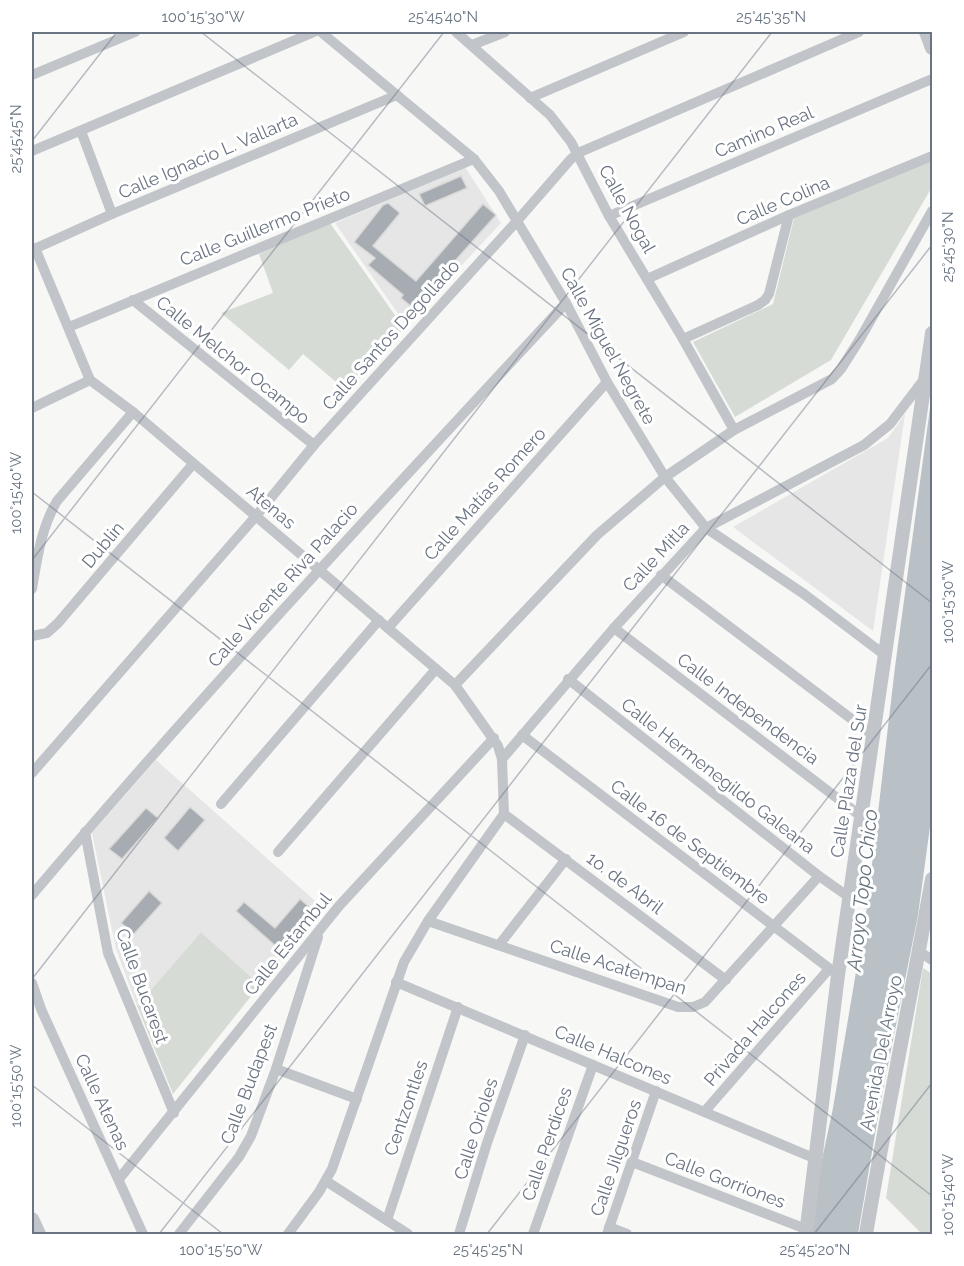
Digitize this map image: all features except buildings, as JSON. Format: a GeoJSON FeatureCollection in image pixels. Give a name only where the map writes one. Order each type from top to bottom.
{"type":"FeatureCollection","features":[{"type":"Feature","properties":{"kind":"street"},"geometry":{"type":"LineString","coordinates":[[32,75],[135,32]]}},
{"type":"Feature","properties":{"kind":"street"},"geometry":{"type":"LineString","coordinates":[[32,151],[314,32]]}},
{"type":"Feature","properties":{"kind":"street","name":"Calle Miguel Negrete"},"geometry":{"type":"LineString","coordinates":[[321,32],[474,159],[503,197],[566,303],[607,382],[665,477],[706,528],[804,594],[886,657]]}},
{"type":"Feature","properties":{"kind":"street","name":"Calle Nogal"},"geometry":{"type":"LineString","coordinates":[[456,32],[561,128],[578,153],[609,216],[683,339],[734,430]]}},
{"type":"Feature","properties":{"kind":"street"},"geometry":{"type":"LineString","coordinates":[[472,45],[505,32]]}},
{"type":"Feature","properties":{"kind":"street"},"geometry":{"type":"LineString","coordinates":[[530,98],[684,32]]}},
{"type":"Feature","properties":{"kind":"street","name":"Calle Santos Degollado"},"geometry":{"type":"LineString","coordinates":[[32,773],[256,516],[314,445],[578,153],[858,32]]}},
{"type":"Feature","properties":{"kind":"street"},"geometry":{"type":"LineString","coordinates":[[926,32],[933,48]]}},
{"type":"Feature","properties":{"kind":"street","name":"Camino Real"},"geometry":{"type":"LineString","coordinates":[[609,216],[933,79]]}},
{"type":"Feature","properties":{"kind":"street","name":"Calle Ignacio L. Vallarta"},"geometry":{"type":"LineString","coordinates":[[33,249],[397,95]]}},
{"type":"Feature","properties":{"kind":"street"},"geometry":{"type":"LineString","coordinates":[[81,131],[112,214]]}},
{"type":"Feature","properties":{"kind":"street","name":"Calle Colina"},"geometry":{"type":"LineString","coordinates":[[647,279],[789,215],[933,156]]}},
{"type":"Feature","properties":{"kind":"street","name":"Calle Guillermo Prieto"},"geometry":{"type":"LineString","coordinates":[[69,327],[474,159]]}},
{"type":"Feature","properties":{"kind":"street"},"geometry":{"type":"LineString","coordinates":[[455,685],[590,542],[665,477],[734,430],[824,384],[837,374],[860,339],[933,210]]}},
{"type":"Feature","properties":{"kind":"street"},"geometry":{"type":"LineString","coordinates":[[683,339],[765,300],[773,282],[789,215]]}},
{"type":"Feature","properties":{"kind":"street"},"geometry":{"type":"LineString","coordinates":[[32,405],[90,380],[69,327],[33,249]]}},
{"type":"Feature","properties":{"kind":"street","name":"Calle Melchor Ocampo"},"geometry":{"type":"LineString","coordinates":[[133,300],[314,445]]}},
{"type":"Feature","properties":{"kind":"street","name":"Calle Vicente Riva Palacio"},"geometry":{"type":"LineString","coordinates":[[32,895],[85,832],[319,569],[566,303]]}},
{"type":"Feature","properties":{"kind":"street","name":"Calle Plaza del Sur"},"geometry":{"type":"LineString","coordinates":[[806,1232],[816,1159],[833,972],[849,897],[862,817],[933,333]]}},
{"type":"Feature","properties":{"kind":"street","name":"Calle Mitla"},"geometry":{"type":"LineString","coordinates":[[501,759],[568,679],[706,528],[864,445],[890,424],[926,377]]}},
{"type":"Feature","properties":{"kind":"street","name":"Atenas"},"geometry":{"type":"LineString","coordinates":[[90,380],[133,412],[455,685],[494,738],[501,759],[504,814]]}},
{"type":"Feature","properties":{"kind":"street","name":"Calle Matías Romero"},"geometry":{"type":"LineString","coordinates":[[388,628],[607,382]]}},
{"type":"Feature","properties":{"kind":"street"},"geometry":{"type":"LineString","coordinates":[[32,590],[41,541],[51,511],[133,412]]}},
{"type":"Feature","properties":{"kind":"street","name":"Dublin"},"geometry":{"type":"LineString","coordinates":[[32,636],[46,633],[58,623],[193,464]]}},
{"type":"Feature","properties":{"kind":"street"},"geometry":{"type":"LineString","coordinates":[[661,575],[874,736]]}},
{"type":"Feature","properties":{"kind":"street"},"geometry":{"type":"LineString","coordinates":[[221,804],[379,620]]}},
{"type":"Feature","properties":{"kind":"street","name":"Calle Independencia"},"geometry":{"type":"LineString","coordinates":[[614,628],[862,817]]}},
{"type":"Feature","properties":{"kind":"street"},"geometry":{"type":"LineString","coordinates":[[278,852],[436,669]]}},
{"type":"Feature","properties":{"kind":"street","name":"Calle Hermenegildo Galeana"},"geometry":{"type":"LineString","coordinates":[[568,679],[849,897]]}},
{"type":"Feature","properties":{"kind":"street","name":"Calle 16 de Septiembre"},"geometry":{"type":"LineString","coordinates":[[522,735],[833,972]]}},
{"type":"Feature","properties":{"kind":"street","name":"Calle Estambul"},"geometry":{"type":"LineString","coordinates":[[119,1179],[339,906],[494,738]]}},
{"type":"Feature","properties":{"kind":"street"},"geometry":{"type":"LineString","coordinates":[[288,1234],[326,1181],[357,1099],[396,982],[411,949],[428,921],[504,814]]}},
{"type":"Feature","properties":{"kind":"street","name":"1o. de Abril"},"geometry":{"type":"LineString","coordinates":[[504,814],[726,980]]}},
{"type":"Feature","properties":{"kind":"street","name":"Calle Bucarest"},"geometry":{"type":"LineString","coordinates":[[85,832],[108,953],[174,1113]]}},
{"type":"Feature","properties":{"kind":"street"},"geometry":{"type":"LineString","coordinates":[[499,945],[566,859]]}},
{"type":"Feature","properties":{"kind":"street","name":"Calle Acatempan"},"geometry":{"type":"LineString","coordinates":[[428,921],[678,1007],[693,1007],[705,1002],[819,876]]}},
{"type":"Feature","properties":{"kind":"street","name":"Avenida Del Arroyo"},"geometry":{"type":"LineString","coordinates":[[868,1233],[903,1026],[920,952],[933,879]]}},
{"type":"Feature","properties":{"kind":"street","name":"Calle Budapest"},"geometry":{"type":"LineString","coordinates":[[179,1234],[246,1146],[276,1069],[320,930]]}},
{"type":"Feature","properties":{"kind":"street"},"geometry":{"type":"LineString","coordinates":[[920,952],[933,960]]}},
{"type":"Feature","properties":{"kind":"street","name":"Privada Halcones"},"geometry":{"type":"LineString","coordinates":[[705,1111],[833,972]]}},
{"type":"Feature","properties":{"kind":"street","name":"Calle Halcones"},"geometry":{"type":"LineString","coordinates":[[396,982],[816,1159]]}},
{"type":"Feature","properties":{"kind":"street","name":"Calle Atenas"},"geometry":{"type":"LineString","coordinates":[[32,983],[41,1009],[143,1234]]}},
{"type":"Feature","properties":{"kind":"street","name":"Centzontles"},"geometry":{"type":"LineString","coordinates":[[387,1221],[458,1007]]}},
{"type":"Feature","properties":{"kind":"street","name":"Calle Orioles"},"geometry":{"type":"LineString","coordinates":[[459,1234],[525,1035]]}},
{"type":"Feature","properties":{"kind":"street","name":"Calle Perdices"},"geometry":{"type":"LineString","coordinates":[[533,1234],[592,1065]]}},
{"type":"Feature","properties":{"kind":"street"},"geometry":{"type":"LineString","coordinates":[[276,1069],[357,1099]]}},
{"type":"Feature","properties":{"kind":"street","name":"Calle Jilgueros"},"geometry":{"type":"LineString","coordinates":[[608,1231],[656,1092]]}},
{"type":"Feature","properties":{"kind":"street","name":"Calle Gorriones"},"geometry":{"type":"LineString","coordinates":[[632,1162],[806,1232]]}},
{"type":"Feature","properties":{"kind":"street"},"geometry":{"type":"LineString","coordinates":[[326,1181],[408,1234]]}},
{"type":"Feature","properties":{"kind":"street"},"geometry":{"type":"LineString","coordinates":[[32,1219],[39,1234]]}},
{"type":"Feature","properties":{"kind":"street"},"geometry":{"type":"LineString","coordinates":[[608,1231],[627,1234]]}},
{"type":"Feature","properties":{"kind":"shaded area"},"geometry":{"type":"Polygon","coordinates":[[[932,161],[932,187],[831,360],[735,417],[693,342],[773,304],[795,214],[932,161]]]}},
{"type":"Feature","properties":{"kind":"shaded area"},"geometry":{"type":"Polygon","coordinates":[[[465,167],[501,223],[406,325],[335,223],[465,167]]]}},
{"type":"Feature","properties":{"kind":"shaded area"},"geometry":{"type":"Polygon","coordinates":[[[330,223],[404,328],[348,392],[303,354],[289,370],[221,313],[273,293],[259,254],[330,223]]]}},
{"type":"Feature","properties":{"kind":"shaded area"},"geometry":{"type":"Polygon","coordinates":[[[932,393],[932,812],[918,915],[880,1105],[858,1234],[806,1234],[833,1108],[867,907],[895,667],[932,393]]]}},
{"type":"Feature","properties":{"kind":"shaded area"},"geometry":{"type":"Polygon","coordinates":[[[905,414],[873,631],[733,527],[888,438],[905,414]]]}},
{"type":"Feature","properties":{"kind":"shaded area"},"geometry":{"type":"Polygon","coordinates":[[[156,760],[323,908],[260,985],[201,932],[137,1006],[116,949],[92,833],[156,760]]]}},
{"type":"Feature","properties":{"kind":"shaded area"},"geometry":{"type":"Polygon","coordinates":[[[201,932],[260,985],[173,1094],[137,1006],[201,932]]]}},
{"type":"Feature","properties":{"kind":"shaded area"},"geometry":{"type":"Polygon","coordinates":[[[923,968],[932,974],[932,1234],[922,1234],[886,1198],[923,968]]]}},
{"type":"Feature","properties":{"kind":"water label","name":"Arroyo Topo Chico"},"geometry":{"type":"Point","coordinates":[862,890]}}]}
